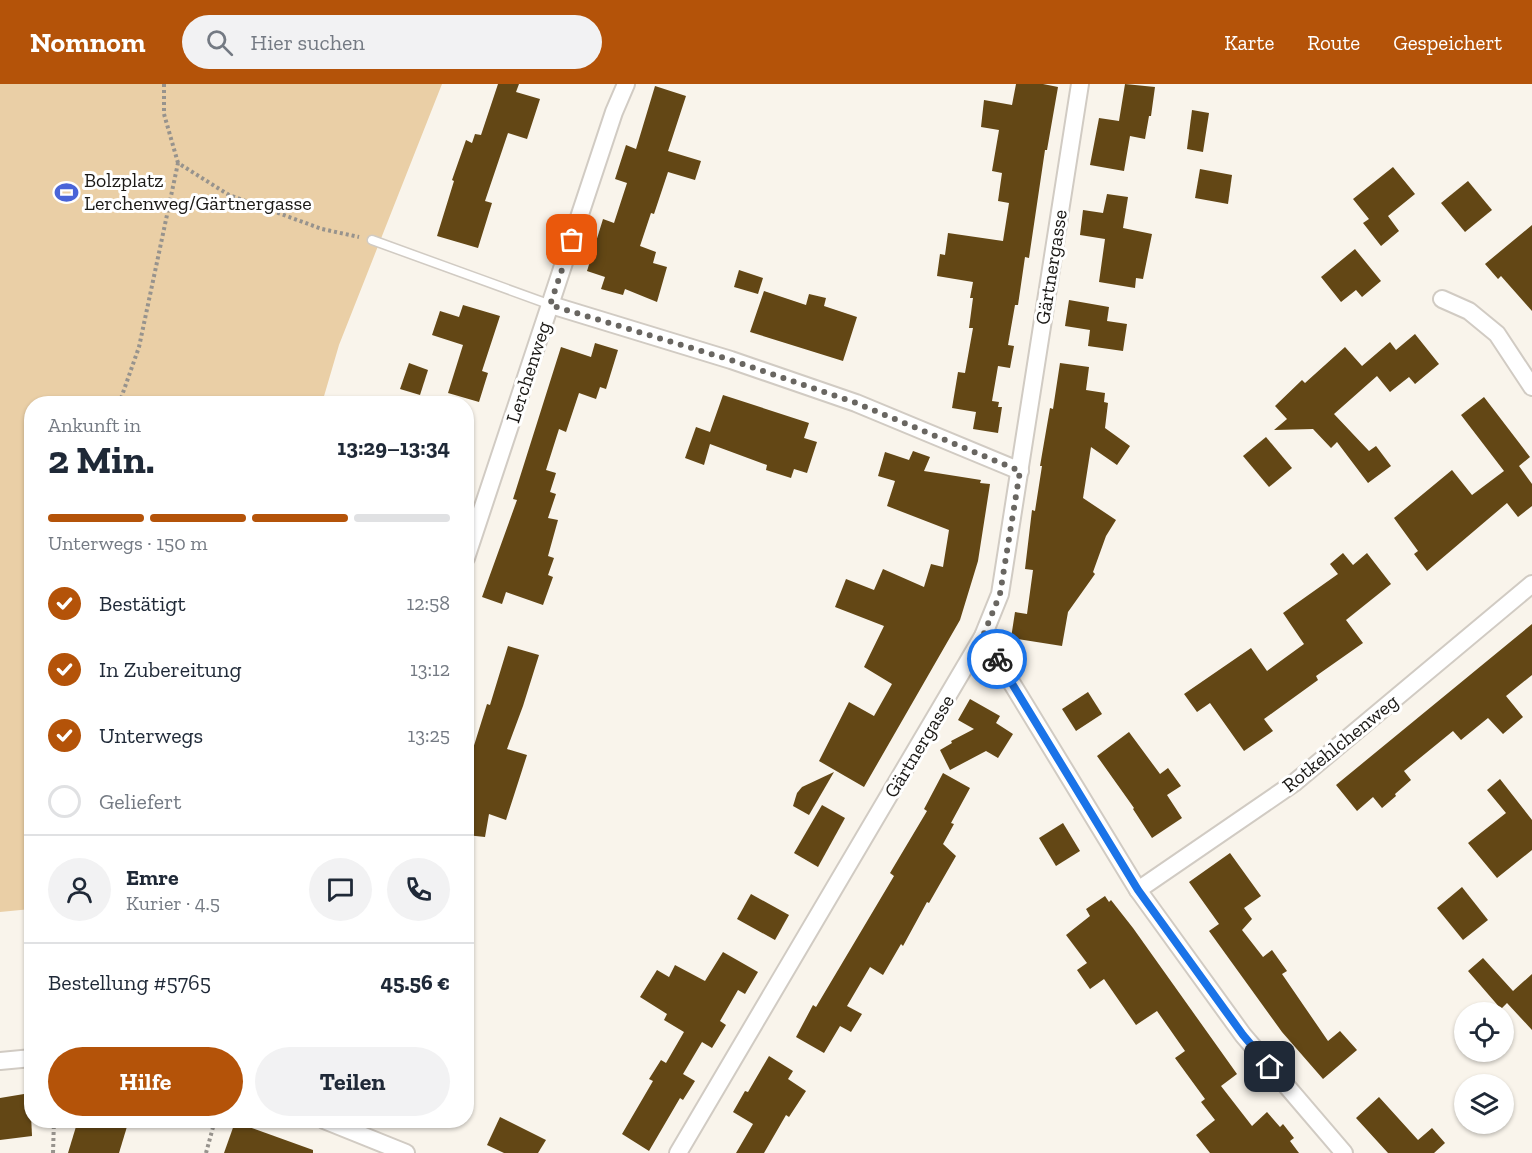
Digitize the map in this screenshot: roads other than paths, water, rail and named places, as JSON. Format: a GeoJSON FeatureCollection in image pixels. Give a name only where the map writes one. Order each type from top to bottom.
{"type":"FeatureCollection","features":[{"type":"Feature","properties":{"kind":"street","name":"Lerchenweg"},"geometry":{"type":"LineString","coordinates":[[474,534],[626,84]]}},
{"type":"Feature","properties":{"kind":"street","name":"Gärtnergasse"},"geometry":{"type":"LineString","coordinates":[[678,1153],[983,636],[1000,594],[1080,84]]}},
{"type":"Feature","properties":{"kind":"street"},"geometry":{"type":"LineString","coordinates":[[1442,299],[1468,311],[1497,334],[1532,387]]}},
{"type":"Feature","properties":{"kind":"street"},"geometry":{"type":"LineString","coordinates":[[550,305],[731,360],[856,403],[1020,471]]}},
{"type":"Feature","properties":{"kind":"street","name":"Rotkehlchenweg"},"geometry":{"type":"LineString","coordinates":[[1138,890],[1294,783],[1532,584]]}},
{"type":"Feature","properties":{"kind":"street"},"geometry":{"type":"LineString","coordinates":[[983,636],[1138,890],[1243,1035],[1344,1153]]}},
{"type":"Feature","properties":{"kind":"street"},"geometry":{"type":"LineString","coordinates":[[0,1061],[24,1059]]}},
{"type":"Feature","properties":{"kind":"street"},"geometry":{"type":"LineString","coordinates":[[344,1128],[406,1153]]}},
{"type":"Feature","properties":{"kind":"lane"},"geometry":{"type":"LineString","coordinates":[[372,240],[550,305]]}},
{"type":"Feature","properties":{"kind":"place","name":"Bolzplatz Lerchenweg/Gärtnergasse"},"geometry":{"type":"Point","coordinates":[66,192]}}]}
